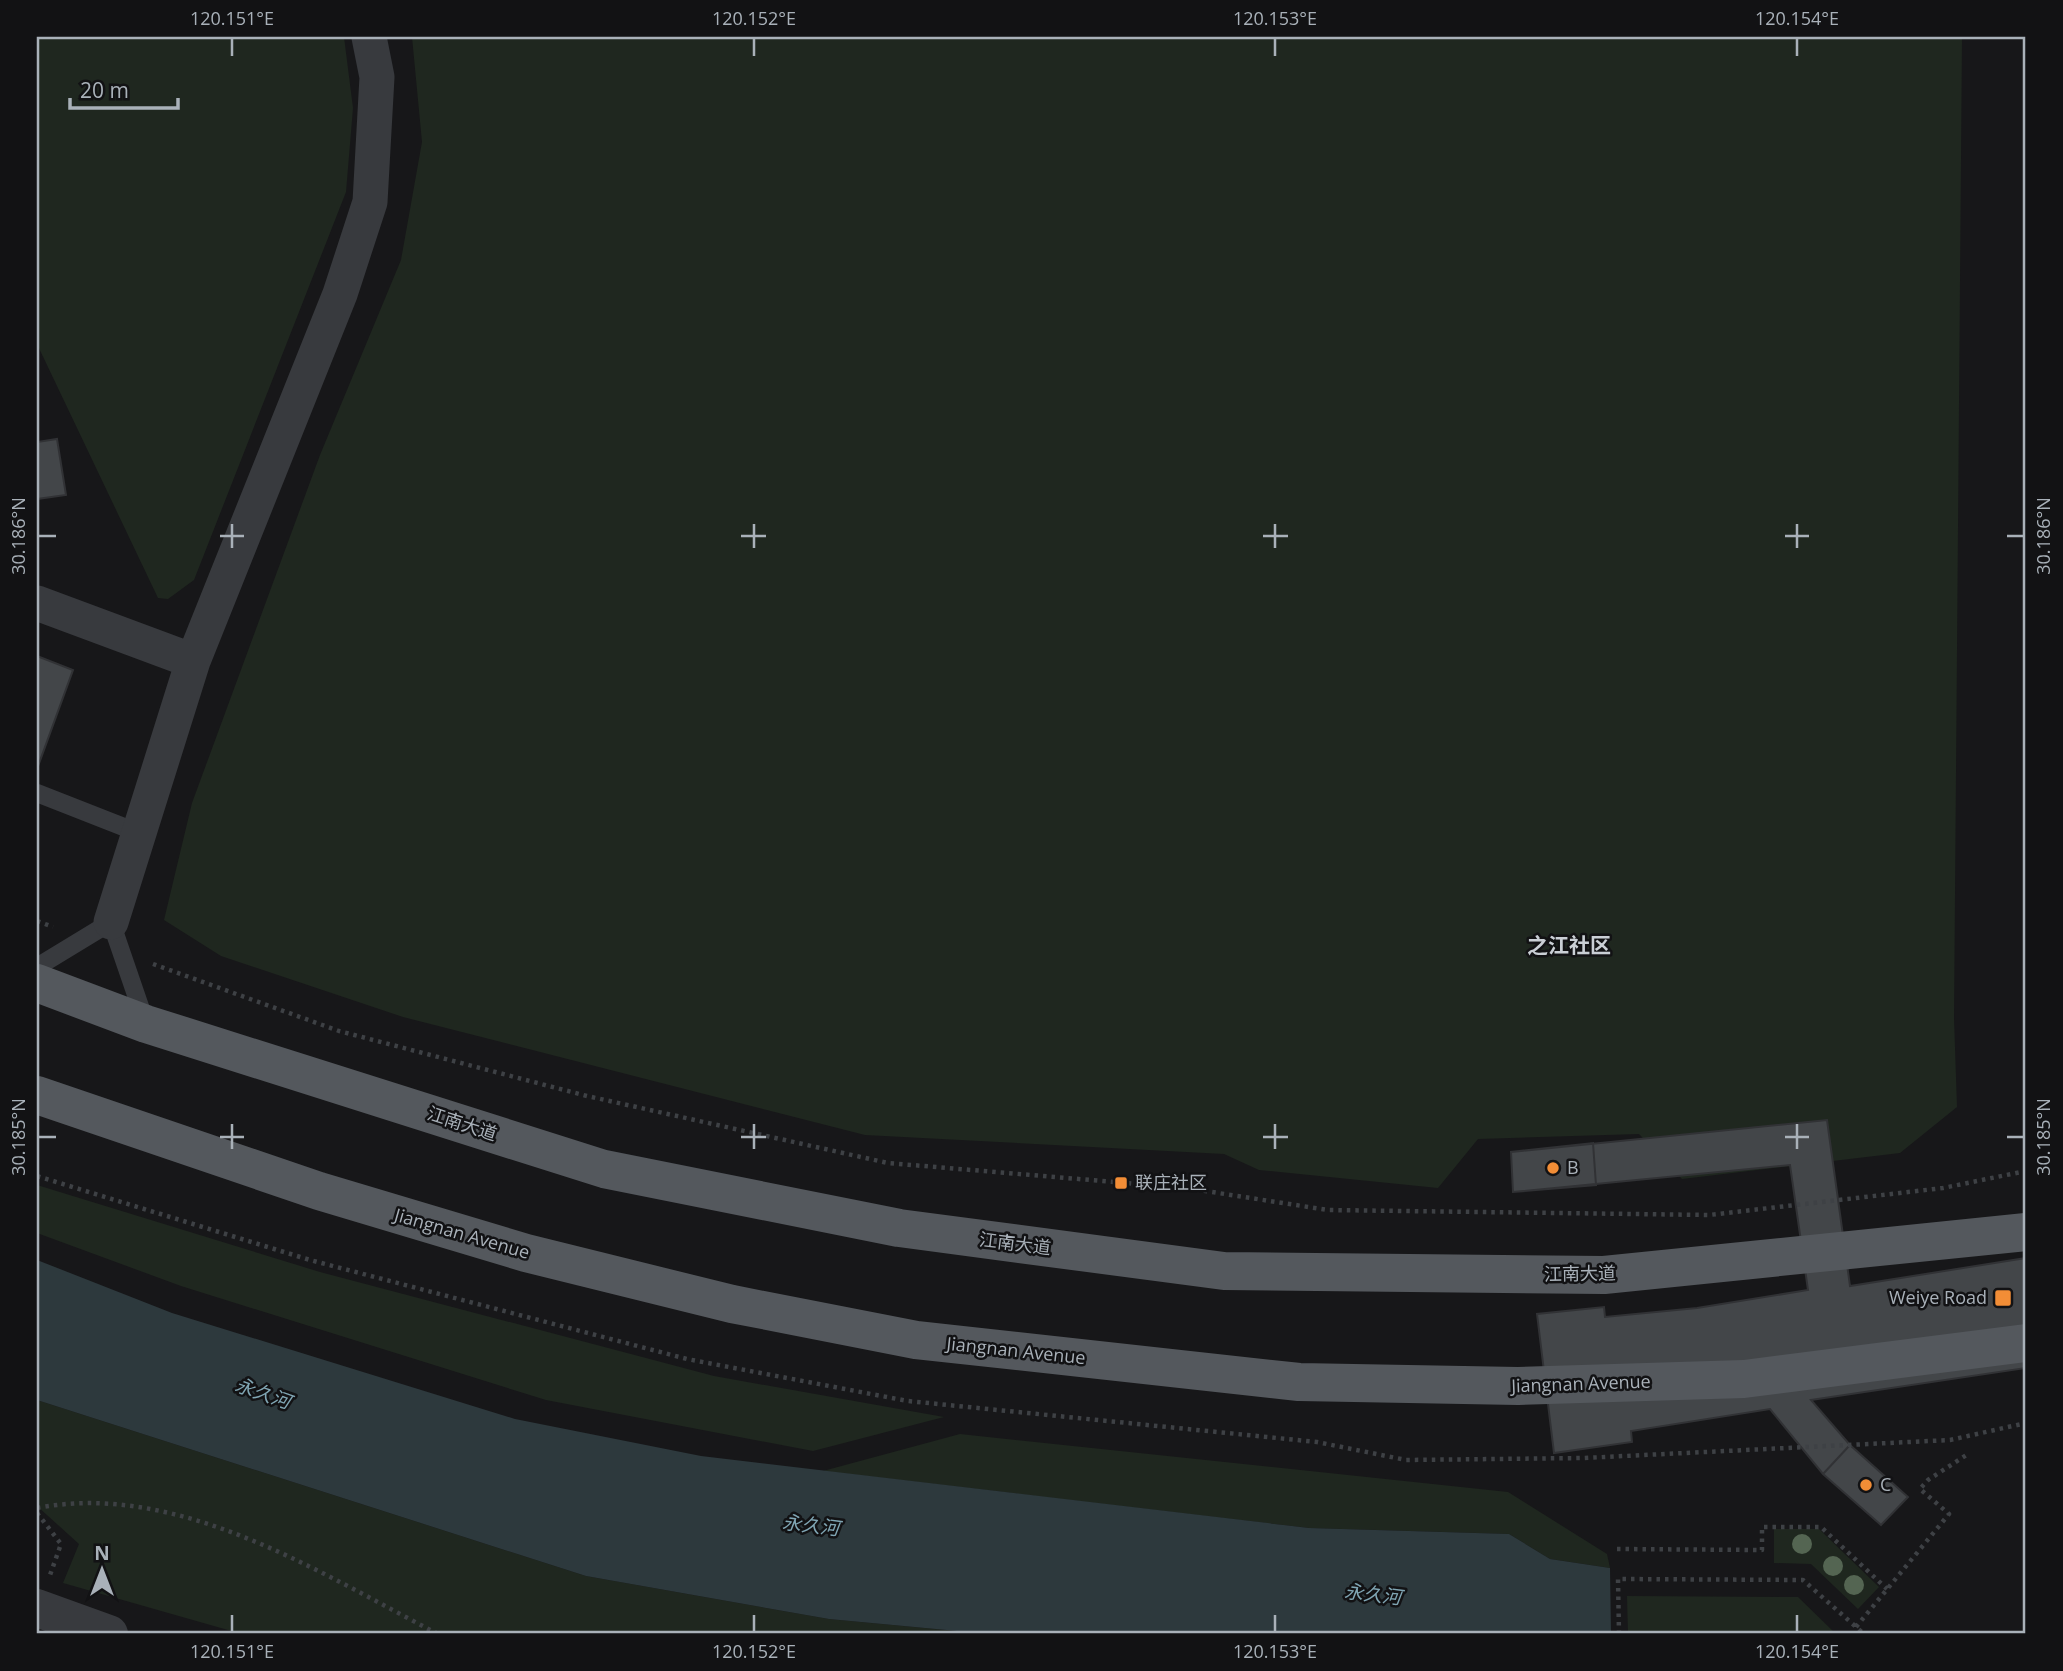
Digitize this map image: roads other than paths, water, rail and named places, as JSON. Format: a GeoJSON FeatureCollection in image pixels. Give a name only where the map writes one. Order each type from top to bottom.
{"type":"FeatureCollection","features":[{"type":"Feature","properties":{"kind":"main road","name":"江南大道"},"geometry":{"type":"LineString","coordinates":[[37,984],[146,1024],[604,1169],[899,1228],[1224,1270],[1604,1275],[2026,1232]]}},
{"type":"Feature","properties":{"kind":"main road","name":"Jiangnan Avenue"},"geometry":{"type":"LineString","coordinates":[[37,1095],[320,1191],[526,1253],[732,1304],[916,1340],[1299,1382],[1518,1386],[1744,1379],[2026,1343]]}},
{"type":"Feature","properties":{"kind":"street"},"geometry":{"type":"LineString","coordinates":[[105,938],[193,662],[340,294],[370,202],[377,77],[369,37]]}},
{"type":"Feature","properties":{"kind":"street"},"geometry":{"type":"LineString","coordinates":[[37,603],[193,662]]}},
{"type":"Feature","properties":{"kind":"street"},"geometry":{"type":"LineString","coordinates":[[42,1596],[108,1634]]}},
{"type":"Feature","properties":{"kind":"lane"},"geometry":{"type":"LineString","coordinates":[[37,793],[139,833]]}},
{"type":"Feature","properties":{"kind":"lane"},"geometry":{"type":"LineString","coordinates":[[37,967],[105,938],[146,1024]]}},
{"type":"Feature","properties":{"kind":"water","name":"永久河"},"geometry":{"type":"Polygon","coordinates":[[[37,1260],[172,1313],[515,1419],[701,1456],[1309,1528],[1509,1534],[1550,1559],[1610,1568],[1611,1634],[989,1634],[829,1619],[586,1576],[37,1400],[37,1260]]]}},
{"type":"Feature","properties":{"kind":"place","name":"B"},"geometry":{"type":"Point","coordinates":[1553,1168]}},
{"type":"Feature","properties":{"kind":"place","name":"联庄社区"},"geometry":{"type":"Point","coordinates":[1121,1183]}},
{"type":"Feature","properties":{"kind":"place","name":"Weiye Road"},"geometry":{"type":"Point","coordinates":[2003,1298]}},
{"type":"Feature","properties":{"kind":"place","name":"C"},"geometry":{"type":"Point","coordinates":[1866,1485]}},
{"type":"Feature","properties":{"kind":"district","name":"之江社区"},"geometry":{"type":"Point","coordinates":[1569,946]}}]}
